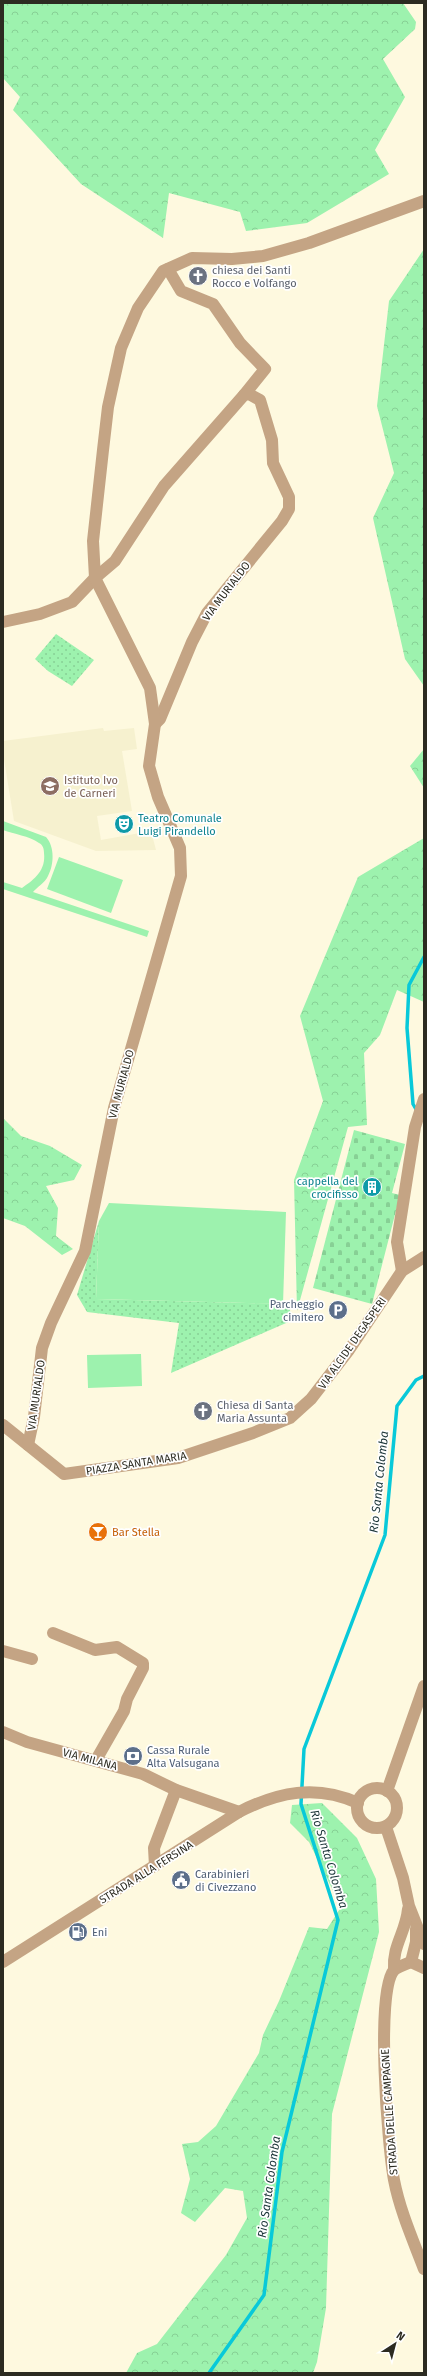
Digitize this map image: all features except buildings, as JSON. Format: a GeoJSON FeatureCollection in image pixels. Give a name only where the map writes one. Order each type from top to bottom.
{"type":"FeatureCollection","features":[{"type":"Feature","properties":{"kind":"street"},"geometry":{"type":"LineString","coordinates":[[95,578],[93,541],[103,450],[108,407],[121,348],[138,308],[163,271],[192,258],[232,259],[263,256],[309,243],[424,201]]}},
{"type":"Feature","properties":{"kind":"street"},"geometry":{"type":"LineString","coordinates":[[3,622],[40,614],[72,602],[95,578],[115,561],[164,486],[244,395],[264,369],[240,343],[213,304],[181,291],[168,269]]}},
{"type":"Feature","properties":{"kind":"street","name":"VIA MURIALDO"},"geometry":{"type":"LineString","coordinates":[[154,724],[160,719],[192,642],[207,614],[282,521],[289,509],[289,497],[273,463],[272,440],[260,400],[249,394],[244,395]]}},
{"type":"Feature","properties":{"kind":"street","name":"VIA MURIALDO"},"geometry":{"type":"LineString","coordinates":[[28,1445],[34,1417],[42,1348],[51,1323],[85,1251],[114,1108],[181,876],[180,848],[158,797],[149,766],[154,724],[150,688],[95,578]]}},
{"type":"Feature","properties":{"kind":"street"},"geometry":{"type":"LineString","coordinates":[[402,1271],[397,1242],[415,1127],[423,1102]]}},
{"type":"Feature","properties":{"kind":"street","name":"VIA ALCIDE DEGASPERI"},"geometry":{"type":"LineString","coordinates":[[252,1433],[290,1418],[311,1399],[349,1350],[402,1271],[424,1257]]}},
{"type":"Feature","properties":{"kind":"street"},"geometry":{"type":"LineString","coordinates":[[3,1425],[28,1445]]}},
{"type":"Feature","properties":{"kind":"street","name":"PIAZZA SANTA MARIA"},"geometry":{"type":"LineString","coordinates":[[28,1445],[64,1474],[178,1458],[252,1433]]}},
{"type":"Feature","properties":{"kind":"street"},"geometry":{"type":"LineString","coordinates":[[53,1633],[95,1650],[117,1647],[142,1663],[143,1668],[127,1699],[124,1711],[96,1760]]}},
{"type":"Feature","properties":{"kind":"street"},"geometry":{"type":"LineString","coordinates":[[3,1652],[32,1659]]}},
{"type":"Feature","properties":{"kind":"street"},"geometry":{"type":"LineString","coordinates":[[387,1791],[424,1686]]}},
{"type":"Feature","properties":{"kind":"street","name":"VIA MILANA"},"geometry":{"type":"LineString","coordinates":[[3,1732],[27,1742],[143,1774],[176,1790],[239,1812]]}},
{"type":"Feature","properties":{"kind":"street"},"geometry":{"type":"LineString","coordinates":[[379,1788],[387,1791],[395,1798],[398,1809],[395,1819],[386,1827],[377,1829],[365,1824],[358,1812],[358,1803],[362,1795],[370,1790],[379,1788]]}},
{"type":"Feature","properties":{"kind":"street"},"geometry":{"type":"LineString","coordinates":[[156,1866],[154,1848],[176,1790]]}},
{"type":"Feature","properties":{"kind":"street","name":"STRADA ALLA FERSINA"},"geometry":{"type":"LineString","coordinates":[[3,1962],[239,1812],[262,1800],[293,1792],[325,1792],[344,1797],[358,1803]]}},
{"type":"Feature","properties":{"kind":"street"},"geometry":{"type":"LineString","coordinates":[[386,1827],[403,1878],[408,1906],[424,1944]]}},
{"type":"Feature","properties":{"kind":"street"},"geometry":{"type":"LineString","coordinates":[[408,1906],[407,1920],[393,1956],[394,1970],[410,1962],[416,1942],[416,1928]]}},
{"type":"Feature","properties":{"kind":"street"},"geometry":{"type":"LineString","coordinates":[[402,1935],[410,1962]]}},
{"type":"Feature","properties":{"kind":"street"},"geometry":{"type":"LineString","coordinates":[[410,1962],[424,1968]]}},
{"type":"Feature","properties":{"kind":"street","name":"STRADA DELLE CAMPAGNE"},"geometry":{"type":"LineString","coordinates":[[394,1970],[385,1996],[383,2052],[394,2180],[405,2219],[424,2269]]}},
{"type":"Feature","properties":{"kind":"shaded area","name":"Istituto Ivo de Carneri"},"geometry":{"type":"Polygon","coordinates":[[[103,728],[104,731],[134,728],[137,749],[122,751],[132,811],[97,816],[101,840],[151,831],[156,850],[96,851],[14,821],[3,753],[3,741],[103,728]]]}},
{"type":"Feature","properties":{"kind":"green space"},"geometry":{"type":"Polygon","coordinates":[[[3,3],[403,3],[416,22],[415,29],[383,59],[405,97],[375,150],[389,174],[307,223],[246,231],[240,212],[169,193],[163,238],[81,184],[13,110],[20,97],[3,78],[3,3]]]}},
{"type":"Feature","properties":{"kind":"green space"},"geometry":{"type":"Polygon","coordinates":[[[424,249],[424,686],[405,659],[373,518],[394,473],[377,406],[389,301],[424,249]]]}},
{"type":"Feature","properties":{"kind":"green space"},"geometry":{"type":"Polygon","coordinates":[[[56,634],[94,660],[72,686],[48,671],[35,659],[56,634]]]}},
{"type":"Feature","properties":{"kind":"green space"},"geometry":{"type":"Polygon","coordinates":[[[424,749],[424,788],[410,766],[424,749]]]}},
{"type":"Feature","properties":{"kind":"green space"},"geometry":{"type":"Polygon","coordinates":[[[3,821],[46,837],[49,841],[53,856],[50,872],[45,881],[33,892],[149,931],[147,937],[3,889],[3,882],[22,888],[39,874],[43,864],[44,850],[41,845],[31,839],[3,830],[3,821]]]}},
{"type":"Feature","properties":{"kind":"green space"},"geometry":{"type":"Polygon","coordinates":[[[424,838],[424,1002],[397,990],[380,1035],[364,1053],[367,1125],[348,1127],[297,1311],[294,1180],[323,1101],[300,1016],[358,877],[424,838]]]}},
{"type":"Feature","properties":{"kind":"green space"},"geometry":{"type":"Polygon","coordinates":[[[59,857],[123,880],[111,913],[47,889],[59,857]]]}},
{"type":"Feature","properties":{"kind":"green space"},"geometry":{"type":"Polygon","coordinates":[[[3,1118],[21,1136],[50,1146],[82,1165],[74,1180],[46,1186],[58,1208],[56,1236],[73,1249],[62,1255],[25,1226],[3,1218],[3,1118]]]}},
{"type":"Feature","properties":{"kind":"green space"},"geometry":{"type":"Polygon","coordinates":[[[354,1130],[405,1144],[392,1193],[400,1195],[372,1304],[313,1288],[354,1130]]]}},
{"type":"Feature","properties":{"kind":"green space"},"geometry":{"type":"Polygon","coordinates":[[[109,1203],[286,1212],[283,1304],[96,1299],[99,1221],[109,1203]]]}},
{"type":"Feature","properties":{"kind":"green space"},"geometry":{"type":"Polygon","coordinates":[[[99,1221],[96,1299],[288,1304],[293,1320],[171,1373],[179,1323],[87,1312],[77,1295],[99,1221]]]}},
{"type":"Feature","properties":{"kind":"green space"},"geometry":{"type":"Polygon","coordinates":[[[141,1354],[142,1386],[88,1388],[87,1355],[141,1354]]]}},
{"type":"Feature","properties":{"kind":"green space"},"geometry":{"type":"Polygon","coordinates":[[[322,1803],[357,1838],[376,1879],[379,1932],[332,2114],[326,2308],[317,2362],[313,2373],[126,2373],[137,2353],[157,2344],[226,2255],[247,2218],[243,2191],[225,2188],[195,2222],[181,2213],[190,2179],[182,2144],[198,2142],[216,2126],[259,2053],[263,2035],[279,2001],[309,1927],[327,1929],[341,1907],[309,1842],[290,1823],[292,1805],[322,1803]]]}},
{"type":"Feature","properties":{"kind":"waterway","name":"Rio Santa Colomba"},"geometry":{"type":"LineString","coordinates":[[417,1111],[413,1104],[407,1028],[409,985],[424,957]]}},
{"type":"Feature","properties":{"kind":"waterway","name":"Rio Santa Colomba"},"geometry":{"type":"LineString","coordinates":[[209,2373],[264,2295],[282,2152],[338,1920],[301,1804],[304,1749],[385,1535],[397,1406],[416,1380],[424,1376]]}},
{"type":"Feature","properties":{"kind":"place","name":"chiesa dei Santi Rocco e Volfango"},"geometry":{"type":"Point","coordinates":[198,276]}},
{"type":"Feature","properties":{"kind":"place","name":"Istituto Ivo de Carneri"},"geometry":{"type":"Point","coordinates":[50,786]}},
{"type":"Feature","properties":{"kind":"place","name":"Teatro Comunale Luigi Pirandello"},"geometry":{"type":"Point","coordinates":[124,824]}},
{"type":"Feature","properties":{"kind":"place","name":"cappella del crocifisso"},"geometry":{"type":"Point","coordinates":[372,1187]}},
{"type":"Feature","properties":{"kind":"place","name":"Parcheggio cimitero"},"geometry":{"type":"Point","coordinates":[338,1310]}},
{"type":"Feature","properties":{"kind":"place","name":"Chiesa di Santa Maria Assunta"},"geometry":{"type":"Point","coordinates":[203,1411]}},
{"type":"Feature","properties":{"kind":"place","name":"Bar Stella"},"geometry":{"type":"Point","coordinates":[98,1532]}},
{"type":"Feature","properties":{"kind":"place","name":"Cassa Rurale Alta Valsugana"},"geometry":{"type":"Point","coordinates":[133,1756]}},
{"type":"Feature","properties":{"kind":"place","name":"Carabinieri di Civezzano"},"geometry":{"type":"Point","coordinates":[181,1880]}},
{"type":"Feature","properties":{"kind":"place","name":"Eni"},"geometry":{"type":"Point","coordinates":[78,1932]}}]}
